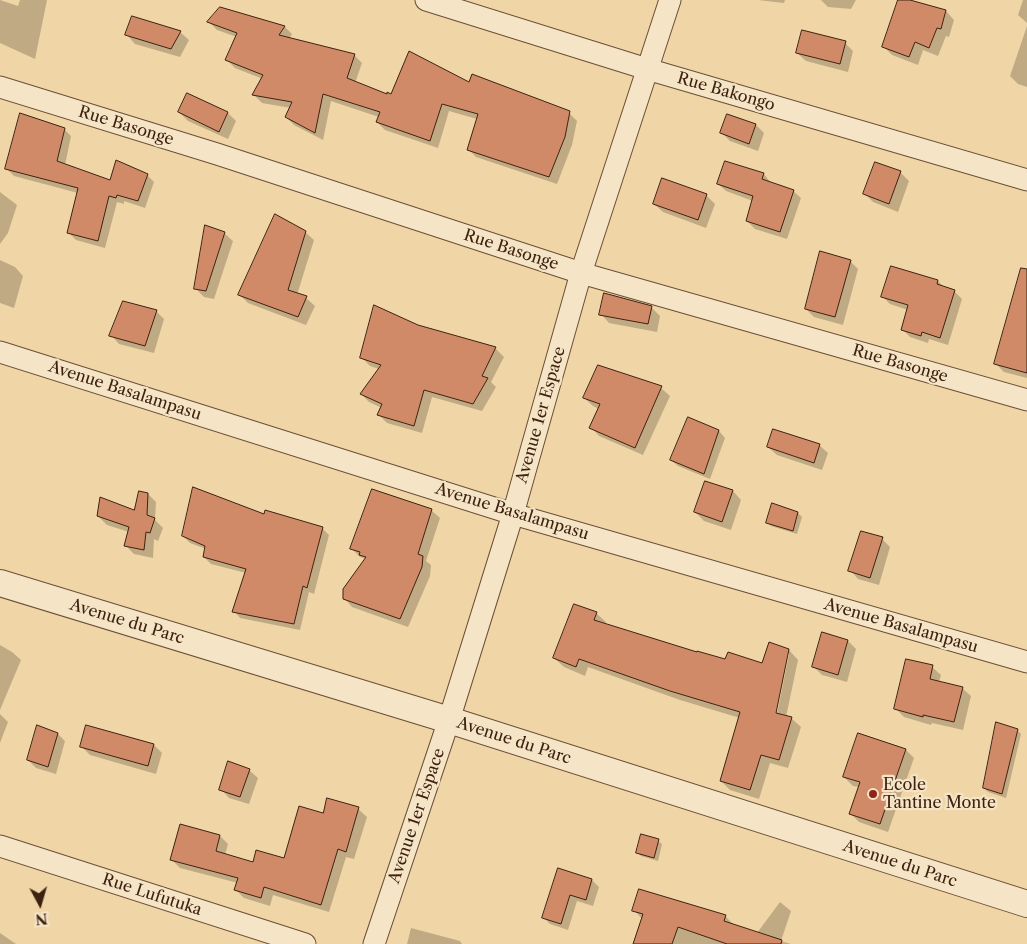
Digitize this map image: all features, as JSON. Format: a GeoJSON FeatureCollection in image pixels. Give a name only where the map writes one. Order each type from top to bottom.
{"type":"FeatureCollection","features":[{"type":"Feature","properties":{"kind":"street","name":"Rue Bakongo"},"geometry":{"type":"LineString","coordinates":[[426,0],[647,69],[1027,180]]}},
{"type":"Feature","properties":{"kind":"street","name":"Avenue 1er Espace"},"geometry":{"type":"LineString","coordinates":[[374,944],[449,720],[513,514],[581,273],[670,0]]}},
{"type":"Feature","properties":{"kind":"street","name":"Rue Basonge"},"geometry":{"type":"LineString","coordinates":[[0,87],[236,160],[581,273],[1027,400]]}},
{"type":"Feature","properties":{"kind":"street","name":"Avenue Basalampasu"},"geometry":{"type":"LineString","coordinates":[[0,352],[513,514],[1027,662]]}},
{"type":"Feature","properties":{"kind":"street","name":"Avenue du Parc"},"geometry":{"type":"LineString","coordinates":[[0,584],[449,720],[1027,904]]}},
{"type":"Feature","properties":{"kind":"street","name":"Rue Lufutuka"},"geometry":{"type":"LineString","coordinates":[[0,846],[305,944]]}},
{"type":"Feature","properties":{"kind":"building"},"geometry":{"type":"Polygon","coordinates":[[[898,0],[910,0],[946,10],[941,29],[937,28],[929,48],[915,42],[909,57],[882,47],[898,0]]]}},
{"type":"Feature","properties":{"kind":"building"},"geometry":{"type":"Polygon","coordinates":[[[220,7],[285,26],[279,35],[355,54],[347,78],[387,94],[387,92],[391,94],[409,51],[469,82],[472,74],[570,111],[565,137],[549,177],[467,150],[478,114],[442,104],[430,141],[376,122],[380,112],[323,94],[315,133],[285,117],[292,102],[252,95],[263,75],[225,60],[237,33],[207,22],[220,7]]]}},
{"type":"Feature","properties":{"kind":"building"},"geometry":{"type":"Polygon","coordinates":[[[132,16],[181,31],[171,49],[125,35],[132,16]]]}},
{"type":"Feature","properties":{"kind":"building"},"geometry":{"type":"Polygon","coordinates":[[[802,30],[846,41],[840,64],[796,53],[802,30]]]}},
{"type":"Feature","properties":{"kind":"building"},"geometry":{"type":"Polygon","coordinates":[[[187,93],[228,112],[219,132],[178,112],[187,93]]]}},
{"type":"Feature","properties":{"kind":"building"},"geometry":{"type":"Polygon","coordinates":[[[20,113],[65,128],[57,161],[110,180],[116,160],[148,174],[138,201],[117,195],[116,198],[109,196],[98,241],[67,233],[78,188],[5,169],[20,113]]]}},
{"type":"Feature","properties":{"kind":"building"},"geometry":{"type":"Polygon","coordinates":[[[727,114],[756,124],[749,144],[720,133],[727,114]]]}},
{"type":"Feature","properties":{"kind":"building"},"geometry":{"type":"Polygon","coordinates":[[[725,161],[764,173],[762,179],[794,190],[780,232],[746,221],[753,196],[717,184],[725,161]]]}},
{"type":"Feature","properties":{"kind":"building"},"geometry":{"type":"Polygon","coordinates":[[[875,162],[901,171],[889,204],[863,194],[875,162]]]}},
{"type":"Feature","properties":{"kind":"building"},"geometry":{"type":"Polygon","coordinates":[[[662,178],[707,194],[698,220],[653,204],[662,178]]]}},
{"type":"Feature","properties":{"kind":"building"},"geometry":{"type":"Polygon","coordinates":[[[275,214],[306,231],[288,290],[307,296],[298,317],[238,295],[275,214]]]}},
{"type":"Feature","properties":{"kind":"building"},"geometry":{"type":"Polygon","coordinates":[[[205,225],[225,232],[206,291],[194,289],[205,225]]]}},
{"type":"Feature","properties":{"kind":"building"},"geometry":{"type":"Polygon","coordinates":[[[820,251],[851,260],[835,317],[805,309],[820,251]]]}},
{"type":"Feature","properties":{"kind":"building"},"geometry":{"type":"Polygon","coordinates":[[[891,266],[938,280],[937,284],[955,290],[940,338],[922,332],[921,336],[901,330],[908,305],[881,297],[891,266]]]}},
{"type":"Feature","properties":{"kind":"building"},"geometry":{"type":"Polygon","coordinates":[[[1021,268],[1027,269],[1027,373],[994,364],[1021,268]]]}},
{"type":"Feature","properties":{"kind":"building"},"geometry":{"type":"Polygon","coordinates":[[[604,293],[652,306],[648,324],[599,315],[604,293]]]}},
{"type":"Feature","properties":{"kind":"building"},"geometry":{"type":"Polygon","coordinates":[[[123,301],[157,310],[145,346],[109,336],[123,301]]]}},
{"type":"Feature","properties":{"kind":"building"},"geometry":{"type":"Polygon","coordinates":[[[374,305],[418,325],[496,347],[482,376],[488,378],[473,404],[424,390],[414,426],[377,415],[382,404],[360,394],[381,365],[360,358],[374,305]]]}},
{"type":"Feature","properties":{"kind":"building"},"geometry":{"type":"Polygon","coordinates":[[[598,365],[662,386],[635,448],[589,428],[600,404],[583,398],[598,365]]]}},
{"type":"Feature","properties":{"kind":"building"},"geometry":{"type":"Polygon","coordinates":[[[688,417],[719,430],[704,474],[670,460],[688,417]]]}},
{"type":"Feature","properties":{"kind":"building"},"geometry":{"type":"Polygon","coordinates":[[[773,429],[820,444],[814,463],[767,447],[773,429]]]}},
{"type":"Feature","properties":{"kind":"building"},"geometry":{"type":"Polygon","coordinates":[[[705,481],[733,490],[722,522],[694,512],[705,481]]]}},
{"type":"Feature","properties":{"kind":"building"},"geometry":{"type":"Polygon","coordinates":[[[193,487],[264,514],[265,510],[323,527],[307,588],[303,586],[294,624],[232,612],[246,569],[203,557],[205,546],[182,536],[193,487]]]}},
{"type":"Feature","properties":{"kind":"building"},"geometry":{"type":"Polygon","coordinates":[[[372,489],[432,509],[418,554],[423,556],[422,567],[400,619],[343,599],[343,589],[366,557],[359,555],[360,552],[350,549],[372,489]]]}},
{"type":"Feature","properties":{"kind":"building"},"geometry":{"type":"Polygon","coordinates":[[[139,491],[148,493],[147,515],[155,518],[150,533],[146,532],[144,550],[124,546],[129,527],[97,516],[100,497],[134,510],[139,491]]]}},
{"type":"Feature","properties":{"kind":"building"},"geometry":{"type":"Polygon","coordinates":[[[772,503],[798,512],[793,531],[766,523],[772,503]]]}},
{"type":"Feature","properties":{"kind":"building"},"geometry":{"type":"Polygon","coordinates":[[[861,531],[883,537],[870,578],[848,571],[861,531]]]}},
{"type":"Feature","properties":{"kind":"building"},"geometry":{"type":"Polygon","coordinates":[[[574,604],[597,612],[594,620],[725,659],[728,652],[762,663],[769,642],[789,649],[776,713],[792,717],[779,760],[761,755],[750,790],[720,781],[740,712],[670,691],[579,659],[576,667],[553,658],[574,604]]]}},
{"type":"Feature","properties":{"kind":"building"},"geometry":{"type":"Polygon","coordinates":[[[822,632],[848,640],[838,675],[812,667],[822,632]]]}},
{"type":"Feature","properties":{"kind":"building"},"geometry":{"type":"Polygon","coordinates":[[[906,659],[933,665],[930,679],[963,687],[954,722],[923,715],[923,717],[894,709],[906,659]]]}},
{"type":"Feature","properties":{"kind":"building"},"geometry":{"type":"Polygon","coordinates":[[[996,722],[1018,729],[1002,794],[983,788],[996,722]]]}},
{"type":"Feature","properties":{"kind":"building"},"geometry":{"type":"Polygon","coordinates":[[[37,725],[58,733],[48,767],[27,760],[37,725]]]}},
{"type":"Feature","properties":{"kind":"building"},"geometry":{"type":"Polygon","coordinates":[[[86,725],[154,744],[148,766],[80,747],[86,725]]]}},
{"type":"Feature","properties":{"kind":"building"},"geometry":{"type":"Polygon","coordinates":[[[858,733],[906,749],[880,824],[849,814],[860,782],[843,777],[858,733]]]}},
{"type":"Feature","properties":{"kind":"building"},"geometry":{"type":"Polygon","coordinates":[[[228,761],[250,769],[240,797],[219,790],[228,761]]]}},
{"type":"Feature","properties":{"kind":"building"},"geometry":{"type":"Polygon","coordinates":[[[327,798],[359,807],[346,852],[338,849],[321,905],[264,887],[261,898],[234,890],[238,878],[170,860],[180,824],[220,835],[216,851],[253,862],[256,850],[284,858],[299,806],[323,813],[327,798]]]}},
{"type":"Feature","properties":{"kind":"building"},"geometry":{"type":"Polygon","coordinates":[[[641,834],[659,839],[654,858],[636,853],[641,834]]]}},
{"type":"Feature","properties":{"kind":"building"},"geometry":{"type":"Polygon","coordinates":[[[558,868],[592,879],[586,900],[570,895],[561,924],[542,918],[558,868]]]}},
{"type":"Feature","properties":{"kind":"building"},"geometry":{"type":"Polygon","coordinates":[[[639,889],[726,915],[724,921],[782,940],[781,944],[727,944],[678,927],[672,944],[633,944],[643,914],[632,911],[639,889]]]}},
{"type":"Feature","properties":{"kind":"place","name":"Ecole Tantine Monte"},"geometry":{"type":"Point","coordinates":[873,794]}}]}
